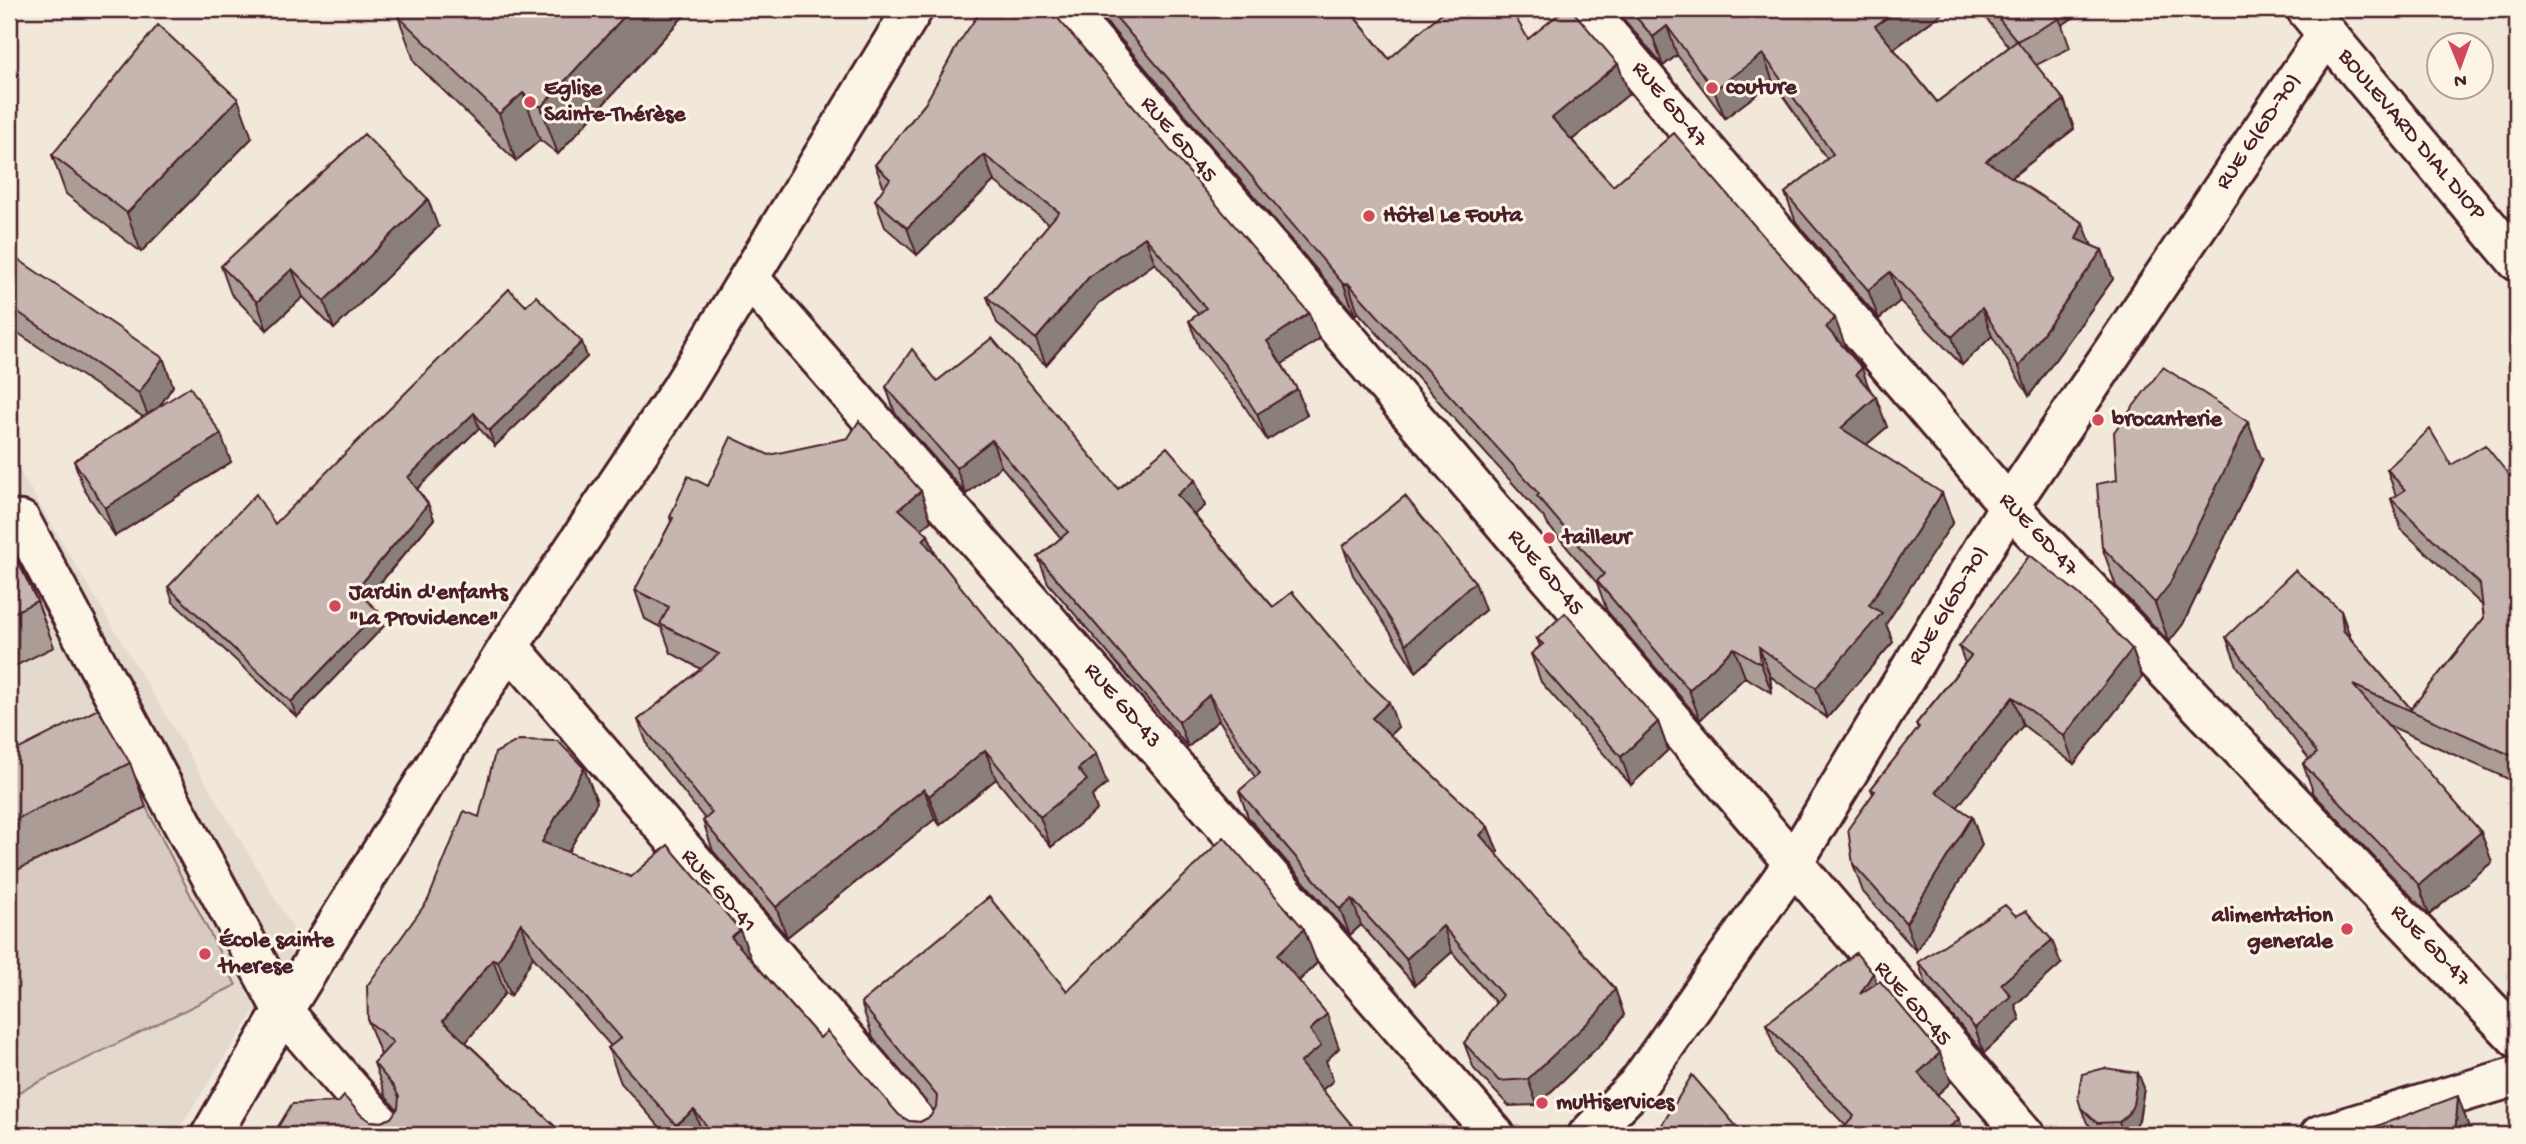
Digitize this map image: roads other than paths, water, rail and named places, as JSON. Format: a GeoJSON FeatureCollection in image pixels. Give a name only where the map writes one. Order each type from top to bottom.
{"type":"FeatureCollection","features":[{"type":"Feature","properties":{"kind":"street"},"geometry":{"type":"LineString","coordinates":[[211,1135],[283,1011],[509,646],[681,389],[913,9]]}},
{"type":"Feature","properties":{"kind":"street","name":"RUE GD-45"},"geometry":{"type":"LineString","coordinates":[[1066,9],[1792,865],[2025,1135]]}},
{"type":"Feature","properties":{"kind":"street","name":"RUE GD-47"},"geometry":{"type":"LineString","coordinates":[[1586,9],[2009,506],[2517,1038]]}},
{"type":"Feature","properties":{"kind":"street","name":"RUE G(GD-70)"},"geometry":{"type":"LineString","coordinates":[[1588,1135],[1638,1084],[1792,865],[2009,506],[2316,22]]}},
{"type":"Feature","properties":{"kind":"street","name":"BOULEVARD DIAL DIOP"},"geometry":{"type":"LineString","coordinates":[[2316,22],[2517,261]]}},
{"type":"Feature","properties":{"kind":"street","name":"RUE GD-43"},"geometry":{"type":"LineString","coordinates":[[749,278],[1495,1135]]}},
{"type":"Feature","properties":{"kind":"street"},"geometry":{"type":"LineString","coordinates":[[9,520],[21,521],[283,1011],[390,1135]]}},
{"type":"Feature","properties":{"kind":"street","name":"RUE GD-41"},"geometry":{"type":"LineString","coordinates":[[509,646],[928,1135]]}},
{"type":"Feature","properties":{"kind":"street"},"geometry":{"type":"LineString","coordinates":[[2320,1135],[2517,1076]]}},
{"type":"Feature","properties":{"kind":"place","name":"couture"},"geometry":{"type":"Point","coordinates":[1712,88]}},
{"type":"Feature","properties":{"kind":"place","name":"Eglise Sainte-Thérèse"},"geometry":{"type":"Point","coordinates":[530,102]}},
{"type":"Feature","properties":{"kind":"place","name":"Hôtel Le Fouta"},"geometry":{"type":"Point","coordinates":[1369,216]}},
{"type":"Feature","properties":{"kind":"place","name":"brocanterie"},"geometry":{"type":"Point","coordinates":[2098,420]}},
{"type":"Feature","properties":{"kind":"place","name":"tailleur"},"geometry":{"type":"Point","coordinates":[1549,538]}},
{"type":"Feature","properties":{"kind":"place","name":"Jardin d'enfants \"La Providence\""},"geometry":{"type":"Point","coordinates":[335,606]}},
{"type":"Feature","properties":{"kind":"place","name":"alimentation generale"},"geometry":{"type":"Point","coordinates":[2347,929]}},
{"type":"Feature","properties":{"kind":"place","name":"École sainte therese"},"geometry":{"type":"Point","coordinates":[205,954]}},
{"type":"Feature","properties":{"kind":"place","name":"multiservices"},"geometry":{"type":"Point","coordinates":[1542,1103]}}]}
